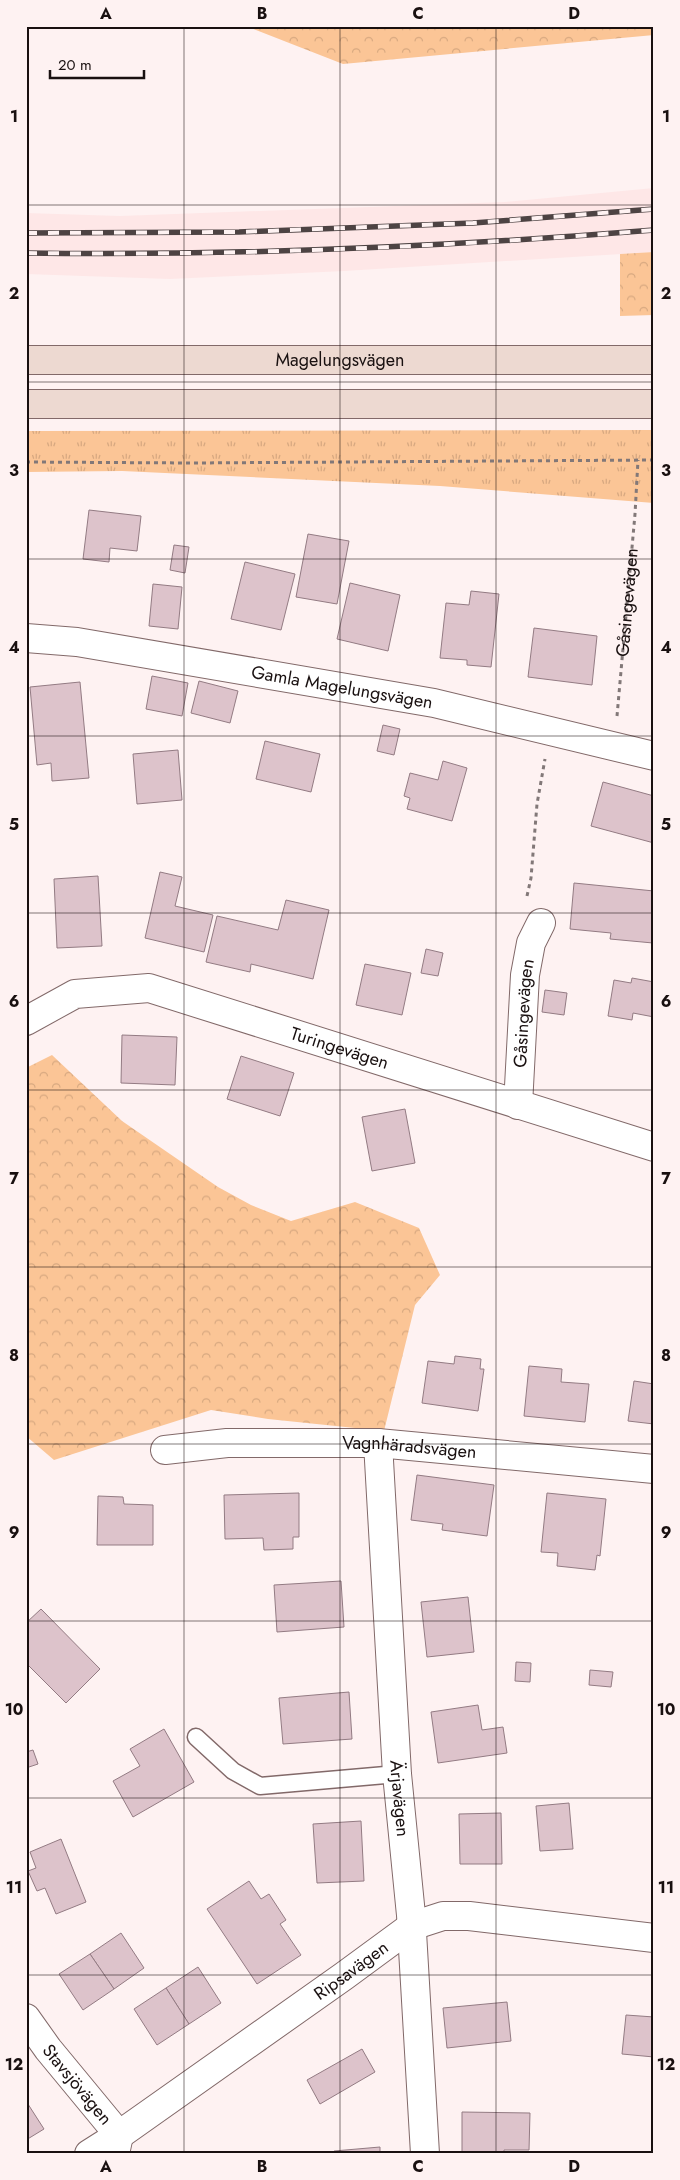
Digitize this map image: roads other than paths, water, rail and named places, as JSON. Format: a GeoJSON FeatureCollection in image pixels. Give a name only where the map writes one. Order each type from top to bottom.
{"type":"FeatureCollection","features":[{"type":"Feature","properties":{"kind":"main road","name":"Magelungsvägen"},"geometry":{"type":"LineString","coordinates":[[26,360],[654,360]]}},
{"type":"Feature","properties":{"kind":"main road"},"geometry":{"type":"LineString","coordinates":[[26,404],[654,404]]}},
{"type":"Feature","properties":{"kind":"street","name":"Gamla Magelungsvägen"},"geometry":{"type":"LineString","coordinates":[[26,638],[77,642],[434,703],[654,756]]}},
{"type":"Feature","properties":{"kind":"street","name":"Gåsingevägen"},"geometry":{"type":"LineString","coordinates":[[518,1105],[525,976],[531,943],[541,923]]}},
{"type":"Feature","properties":{"kind":"street","name":"Turingevägen"},"geometry":{"type":"LineString","coordinates":[[26,1021],[75,994],[149,988],[654,1147]]}},
{"type":"Feature","properties":{"kind":"street","name":"Vagnhäradsvägen"},"geometry":{"type":"LineString","coordinates":[[165,1450],[227,1443],[378,1443],[654,1469]]}},
{"type":"Feature","properties":{"kind":"street","name":"Ärjavägen"},"geometry":{"type":"LineString","coordinates":[[378,1443],[398,1774],[412,1926],[425,2154]]}},
{"type":"Feature","properties":{"kind":"street","name":"Ripsavägen"},"geometry":{"type":"LineString","coordinates":[[89,2154],[117,2144],[412,1926],[443,1916],[469,1916],[654,1938]]}},
{"type":"Feature","properties":{"kind":"street","name":"Stavsjövägen"},"geometry":{"type":"LineString","coordinates":[[29,2025],[117,2144]]}},
{"type":"Feature","properties":{"kind":"lane"},"geometry":{"type":"LineString","coordinates":[[196,1737],[233,1771],[260,1786],[398,1774]]}},
{"type":"Feature","properties":{"kind":"railway"},"geometry":{"type":"LineString","coordinates":[[26,233],[239,232],[473,223],[654,209]]}},
{"type":"Feature","properties":{"kind":"railway"},"geometry":{"type":"LineString","coordinates":[[26,253],[262,252],[418,246],[654,230]]}}]}
